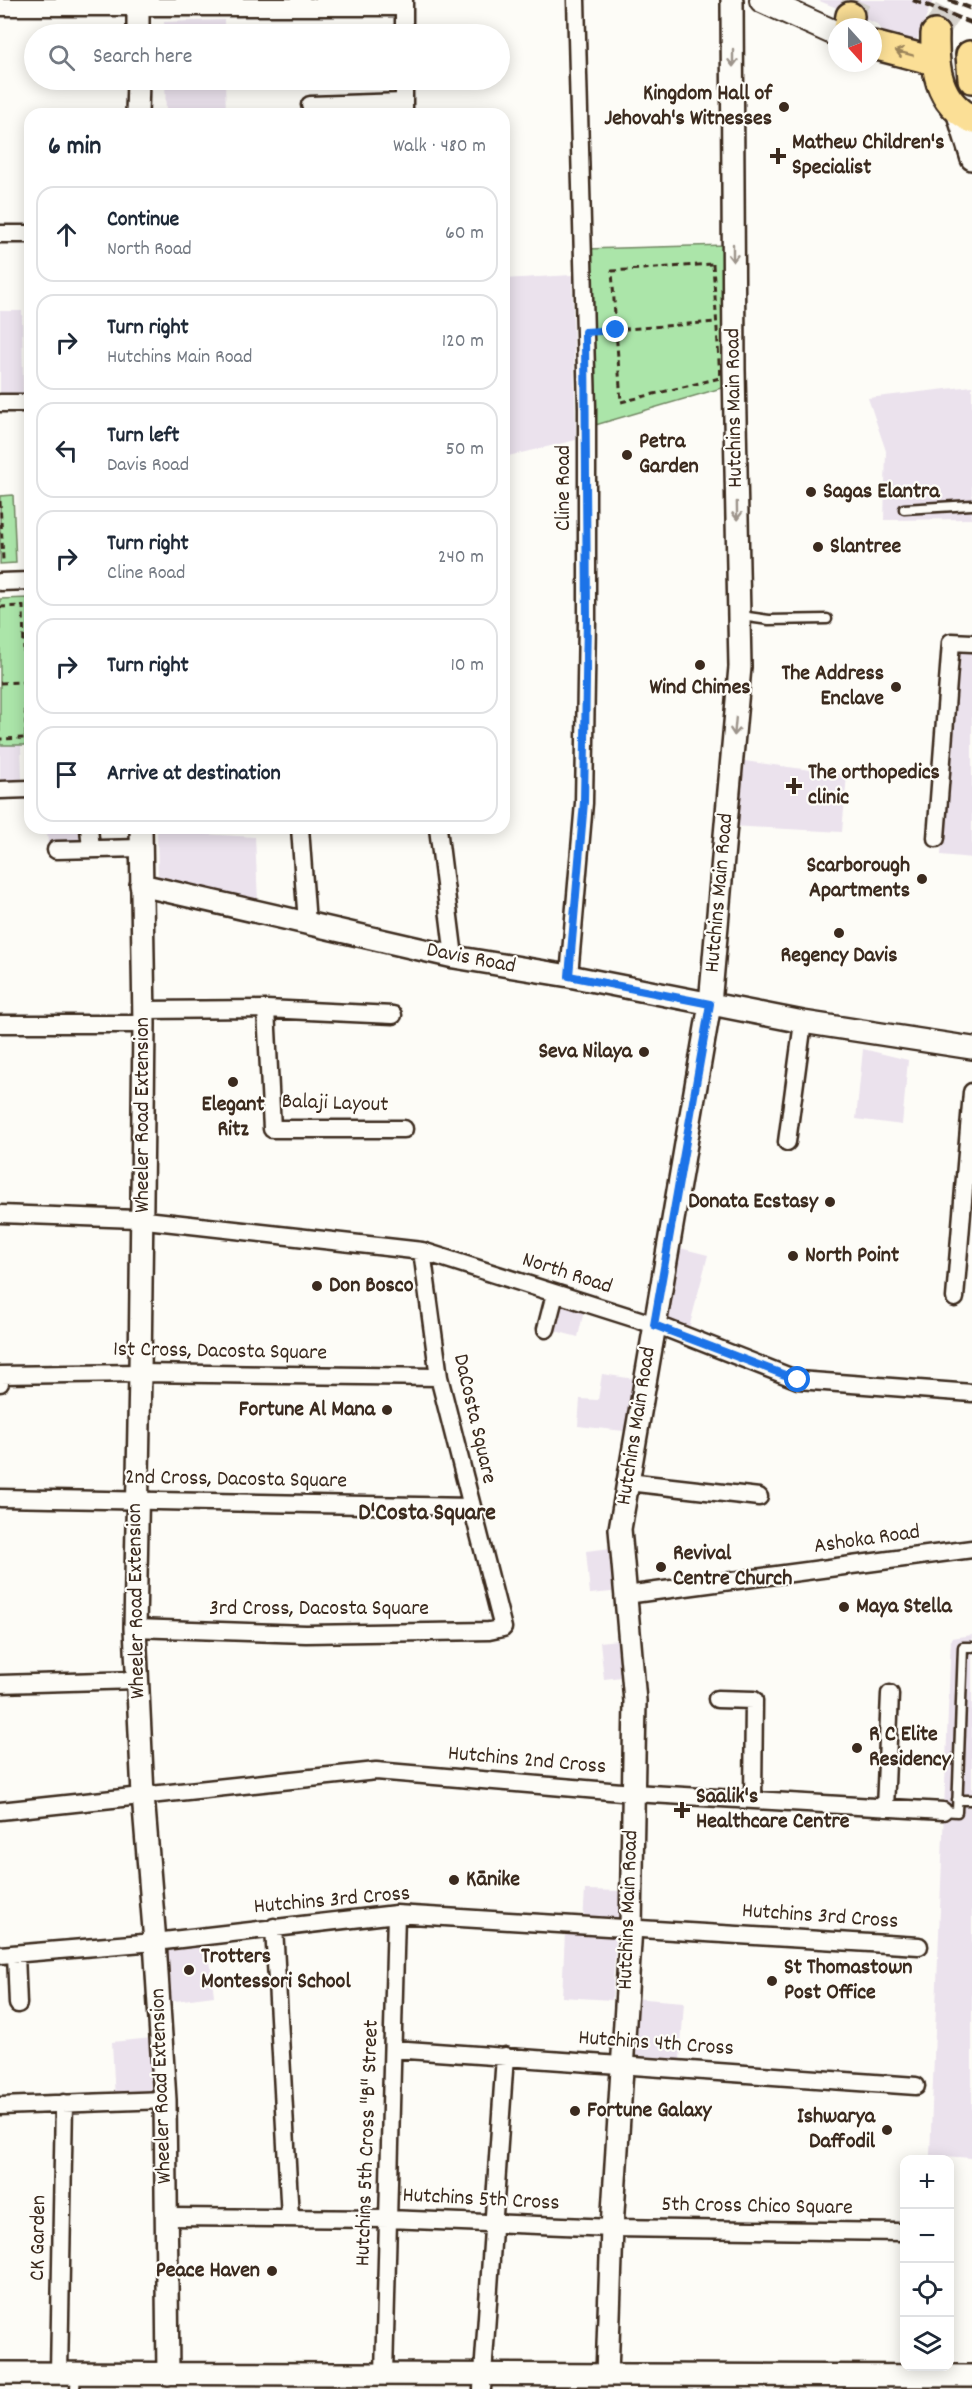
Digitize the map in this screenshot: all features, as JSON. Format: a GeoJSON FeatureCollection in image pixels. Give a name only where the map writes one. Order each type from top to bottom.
{"type":"FeatureCollection","features":[{"type":"Feature","properties":{"kind":"main road"},"geometry":{"type":"LineString","coordinates":[[762,0],[828,21]]}},
{"type":"Feature","properties":{"kind":"main road"},"geometry":{"type":"LineString","coordinates":[[935,34],[934,61],[942,87],[964,115]]}},
{"type":"Feature","properties":{"kind":"main road"},"geometry":{"type":"LineString","coordinates":[[882,47],[934,61]]}},
{"type":"Feature","properties":{"kind":"street","name":"Cline Road"},"geometry":{"type":"LineString","coordinates":[[569,976],[584,802],[587,619],[585,332],[576,0]]}},
{"type":"Feature","properties":{"kind":"street","name":"Hutchins Main Road"},"geometry":{"type":"LineString","coordinates":[[606,2382],[612,2228],[631,1927],[635,1701],[620,1529],[710,1004],[740,667],[734,360],[732,0]]}},
{"type":"Feature","properties":{"kind":"street"},"geometry":{"type":"LineString","coordinates":[[0,7],[404,3],[404,24]]}},
{"type":"Feature","properties":{"kind":"street"},"geometry":{"type":"LineString","coordinates":[[138,4],[138,24]]}},
{"type":"Feature","properties":{"kind":"street"},"geometry":{"type":"LineString","coordinates":[[137,108],[138,90]]}},
{"type":"Feature","properties":{"kind":"street"},"geometry":{"type":"LineString","coordinates":[[310,105],[404,108],[404,90]]}},
{"type":"Feature","properties":{"kind":"street"},"geometry":{"type":"LineString","coordinates":[[964,115],[972,159]]}},
{"type":"Feature","properties":{"kind":"street"},"geometry":{"type":"LineString","coordinates":[[0,234],[24,234]]}},
{"type":"Feature","properties":{"kind":"street"},"geometry":{"type":"LineString","coordinates":[[0,403],[24,403]]}},
{"type":"Feature","properties":{"kind":"street"},"geometry":{"type":"LineString","coordinates":[[0,582],[24,580]]}},
{"type":"Feature","properties":{"kind":"street"},"geometry":{"type":"LineString","coordinates":[[936,838],[951,642],[972,643]]}},
{"type":"Feature","properties":{"kind":"street"},"geometry":{"type":"LineString","coordinates":[[0,790],[24,789]]}},
{"type":"Feature","properties":{"kind":"street"},"geometry":{"type":"LineString","coordinates":[[90,834],[91,849]]}},
{"type":"Feature","properties":{"kind":"street"},"geometry":{"type":"LineString","coordinates":[[300,834],[307,923]]}},
{"type":"Feature","properties":{"kind":"street"},"geometry":{"type":"LineString","coordinates":[[439,834],[454,957]]}},
{"type":"Feature","properties":{"kind":"street"},"geometry":{"type":"LineString","coordinates":[[56,850],[91,849],[141,838]]}},
{"type":"Feature","properties":{"kind":"street","name":"Wheeler Road Extension"},"geometry":{"type":"LineString","coordinates":[[141,838],[143,1017],[141,1373],[136,1500],[135,1628],[143,1795],[165,2100],[168,2381]]}},
{"type":"Feature","properties":{"kind":"street","name":"Davis Road"},"geometry":{"type":"LineString","coordinates":[[141,885],[454,957],[569,976],[803,1022],[972,1048]]}},
{"type":"Feature","properties":{"kind":"street"},"geometry":{"type":"LineString","coordinates":[[0,1024],[266,1009],[393,1015]]}},
{"type":"Feature","properties":{"kind":"street","name":"Balaji Layout"},"geometry":{"type":"LineString","coordinates":[[266,1009],[272,1129],[404,1129]]}},
{"type":"Feature","properties":{"kind":"street"},"geometry":{"type":"LineString","coordinates":[[787,1142],[803,1022]]}},
{"type":"Feature","properties":{"kind":"street"},"geometry":{"type":"LineString","coordinates":[[956,1298],[972,1092]]}},
{"type":"Feature","properties":{"kind":"street","name":"North Road"},"geometry":{"type":"LineString","coordinates":[[0,1214],[142,1220],[422,1251],[654,1325],[798,1380],[972,1393]]}},
{"type":"Feature","properties":{"kind":"street","name":"DaCosta Square"},"geometry":{"type":"LineString","coordinates":[[422,1251],[439,1377],[503,1628]]}},
{"type":"Feature","properties":{"kind":"street"},"geometry":{"type":"LineString","coordinates":[[546,1329],[555,1294]]}},
{"type":"Feature","properties":{"kind":"street","name":"1st Cross, Dacosta Square"},"geometry":{"type":"LineString","coordinates":[[0,1375],[141,1373],[439,1377]]}},
{"type":"Feature","properties":{"kind":"street"},"geometry":{"type":"LineString","coordinates":[[0,1375],[0,1383]]}},
{"type":"Feature","properties":{"kind":"street"},"geometry":{"type":"LineString","coordinates":[[628,1482],[759,1497]]}},
{"type":"Feature","properties":{"kind":"street","name":"2nd Cross, Dacosta Square"},"geometry":{"type":"LineString","coordinates":[[0,1498],[471,1507]]}},
{"type":"Feature","properties":{"kind":"street","name":"Ashoka Road"},"geometry":{"type":"LineString","coordinates":[[626,1595],[972,1549]]}},
{"type":"Feature","properties":{"kind":"street","name":"3rd Cross, Dacosta Square"},"geometry":{"type":"LineString","coordinates":[[135,1628],[306,1634],[489,1631],[503,1628]]}},
{"type":"Feature","properties":{"kind":"street"},"geometry":{"type":"LineString","coordinates":[[1,1685],[137,1680]]}},
{"type":"Feature","properties":{"kind":"street"},"geometry":{"type":"LineString","coordinates":[[885,1808],[890,1694]]}},
{"type":"Feature","properties":{"kind":"street"},"geometry":{"type":"LineString","coordinates":[[717,1699],[754,1700],[753,1800]]}},
{"type":"Feature","properties":{"kind":"street","name":"Hutchins 2nd Cross"},"geometry":{"type":"LineString","coordinates":[[0,1810],[376,1771],[633,1793],[943,1811]]}},
{"type":"Feature","properties":{"kind":"street","name":"Hutchins 3rd Cross"},"geometry":{"type":"LineString","coordinates":[[8,1955],[155,1942],[396,1914],[920,1946]]}},
{"type":"Feature","properties":{"kind":"street","name":"Hutchins 5th Cross \"B\" Street"},"geometry":{"type":"LineString","coordinates":[[384,2374],[396,1914]]}},
{"type":"Feature","properties":{"kind":"street"},"geometry":{"type":"LineString","coordinates":[[274,1927],[290,2218]]}},
{"type":"Feature","properties":{"kind":"street"},"geometry":{"type":"LineString","coordinates":[[8,1955],[18,2004]]}},
{"type":"Feature","properties":{"kind":"street","name":"Hutchins 4th Cross"},"geometry":{"type":"LineString","coordinates":[[393,2049],[916,2086]]}},
{"type":"Feature","properties":{"kind":"street"},"geometry":{"type":"LineString","coordinates":[[482,2382],[505,2056]]}},
{"type":"Feature","properties":{"kind":"street"},"geometry":{"type":"LineString","coordinates":[[0,2106],[165,2100]]}},
{"type":"Feature","properties":{"kind":"street","name":"CK Garden"},"geometry":{"type":"LineString","coordinates":[[64,2103],[70,2379]]}},
{"type":"Feature","properties":{"kind":"street","name":"Hutchins 5th Cross"},"geometry":{"type":"LineString","coordinates":[[167,2217],[388,2219],[612,2228]]}},
{"type":"Feature","properties":{"kind":"street","name":"5th Cross Chico Square"},"geometry":{"type":"LineString","coordinates":[[612,2228],[900,2232]]}},
{"type":"Feature","properties":{"kind":"street"},"geometry":{"type":"LineString","coordinates":[[0,2373],[70,2379],[286,2382],[363,2382],[384,2374],[482,2382],[892,2379],[972,2376]]}},
{"type":"Feature","properties":{"kind":"lane"},"geometry":{"type":"LineString","coordinates":[[904,509],[972,505]]}},
{"type":"Feature","properties":{"kind":"lane"},"geometry":{"type":"LineString","coordinates":[[739,615],[769,620],[827,619]]}},
{"type":"Feature","properties":{"kind":"lane"},"geometry":{"type":"LineString","coordinates":[[972,1647],[963,1647],[957,1800],[972,1800]]}},
{"type":"Feature","properties":{"kind":"lane","name":"Hutchins 2nd Cross"},"geometry":{"type":"LineString","coordinates":[[943,1811],[957,1812],[957,1800]]}},
{"type":"Feature","properties":{"kind":"path"},"geometry":{"type":"LineString","coordinates":[[713,264],[717,322],[720,378],[621,402],[612,272],[713,264]]}},
{"type":"Feature","properties":{"kind":"path"},"geometry":{"type":"LineString","coordinates":[[585,332],[717,322]]}},
{"type":"Feature","properties":{"kind":"path"},"geometry":{"type":"LineString","coordinates":[[0,501],[3,560],[0,560]]}},
{"type":"Feature","properties":{"kind":"path"},"geometry":{"type":"LineString","coordinates":[[0,607],[23,606],[24,682],[0,683]]}},
{"type":"Feature","properties":{"kind":"path"},"geometry":{"type":"LineString","coordinates":[[0,739],[24,738]]}},
{"type":"Feature","properties":{"kind":"shaded area"},"geometry":{"type":"Polygon","coordinates":[[[817,0],[933,0],[915,44],[890,40],[882,30],[882,18],[862,18],[817,0]]]}},
{"type":"Feature","properties":{"kind":"shaded area"},"geometry":{"type":"Polygon","coordinates":[[[224,20],[224,24],[164,24],[164,22],[224,20]]]}},
{"type":"Feature","properties":{"kind":"shaded area"},"geometry":{"type":"Polygon","coordinates":[[[165,90],[225,90],[226,108],[166,108],[165,90]]]}},
{"type":"Feature","properties":{"kind":"shaded area"},"geometry":{"type":"Polygon","coordinates":[[[572,275],[576,440],[510,456],[510,279],[572,275]]]}},
{"type":"Feature","properties":{"kind":"shaded area"},"geometry":{"type":"Polygon","coordinates":[[[0,311],[22,311],[23,393],[0,394],[0,311]]]}},
{"type":"Feature","properties":{"kind":"shaded area"},"geometry":{"type":"Polygon","coordinates":[[[972,386],[972,519],[884,520],[886,451],[868,398],[972,386]]]}},
{"type":"Feature","properties":{"kind":"shaded area"},"geometry":{"type":"Polygon","coordinates":[[[956,648],[972,649],[972,858],[941,855],[956,648]]]}},
{"type":"Feature","properties":{"kind":"shaded area"},"geometry":{"type":"Polygon","coordinates":[[[0,745],[21,745],[22,781],[0,782],[0,745]]]}},
{"type":"Feature","properties":{"kind":"shaded area"},"geometry":{"type":"Polygon","coordinates":[[[737,760],[847,775],[842,832],[731,826],[737,760]]]}},
{"type":"Feature","properties":{"kind":"shaded area"},"geometry":{"type":"Polygon","coordinates":[[[47,834],[83,834],[84,846],[48,846],[47,834]]]}},
{"type":"Feature","properties":{"kind":"shaded area"},"geometry":{"type":"Polygon","coordinates":[[[157,834],[255,837],[258,901],[158,879],[157,834]]]}},
{"type":"Feature","properties":{"kind":"shaded area"},"geometry":{"type":"Polygon","coordinates":[[[863,1049],[908,1060],[902,1125],[856,1119],[863,1049]]]}},
{"type":"Feature","properties":{"kind":"shaded area"},"geometry":{"type":"Polygon","coordinates":[[[672,1246],[708,1255],[688,1332],[659,1320],[672,1246]]]}},
{"type":"Feature","properties":{"kind":"shaded area"},"geometry":{"type":"Polygon","coordinates":[[[556,1296],[585,1306],[578,1337],[548,1329],[556,1296]]]}},
{"type":"Feature","properties":{"kind":"shaded area"},"geometry":{"type":"Polygon","coordinates":[[[602,1374],[641,1380],[633,1432],[578,1426],[580,1399],[598,1400],[602,1374]]]}},
{"type":"Feature","properties":{"kind":"shaded area"},"geometry":{"type":"Polygon","coordinates":[[[620,1547],[622,1591],[590,1594],[586,1551],[620,1547]]]}},
{"type":"Feature","properties":{"kind":"shaded area"},"geometry":{"type":"Polygon","coordinates":[[[972,1635],[972,2158],[930,2155],[951,1638],[972,1635]]]}},
{"type":"Feature","properties":{"kind":"shaded area"},"geometry":{"type":"Polygon","coordinates":[[[626,1639],[630,1676],[604,1679],[600,1642],[626,1639]]]}},
{"type":"Feature","properties":{"kind":"shaded area"},"geometry":{"type":"Polygon","coordinates":[[[585,1890],[622,1891],[619,1924],[583,1922],[585,1890]]]}},
{"type":"Feature","properties":{"kind":"shaded area"},"geometry":{"type":"Polygon","coordinates":[[[565,1932],[616,1935],[612,2000],[562,1997],[565,1932]]]}},
{"type":"Feature","properties":{"kind":"shaded area"},"geometry":{"type":"Polygon","coordinates":[[[208,1941],[214,1996],[167,2002],[162,1947],[208,1941]]]}},
{"type":"Feature","properties":{"kind":"shaded area"},"geometry":{"type":"Polygon","coordinates":[[[632,1998],[684,2002],[680,2061],[627,2057],[632,1998]]]}},
{"type":"Feature","properties":{"kind":"shaded area"},"geometry":{"type":"Polygon","coordinates":[[[152,2038],[158,2098],[115,2100],[112,2042],[152,2038]]]}},
{"type":"Feature","properties":{"kind":"green space"},"geometry":{"type":"Polygon","coordinates":[[[726,245],[725,387],[592,426],[586,249],[726,245]]]}},
{"type":"Feature","properties":{"kind":"green space"},"geometry":{"type":"Polygon","coordinates":[[[13,495],[16,563],[0,564],[0,496],[13,495]]]}},
{"type":"Feature","properties":{"kind":"green space"},"geometry":{"type":"Polygon","coordinates":[[[24,598],[24,745],[0,745],[0,599],[24,598]]]}},
{"type":"Feature","properties":{"kind":"tunnel"},"geometry":{"type":"LineString","coordinates":[[850,16],[857,0]]}},
{"type":"Feature","properties":{"kind":"tunnel"},"geometry":{"type":"LineString","coordinates":[[935,34],[953,0]]}},
{"type":"Feature","properties":{"kind":"railway"},"geometry":{"type":"LineString","coordinates":[[913,0],[972,23]]}},
{"type":"Feature","properties":{"kind":"railway"},"geometry":{"type":"LineString","coordinates":[[949,0],[972,9]]}},
{"type":"Feature","properties":{"kind":"place","name":"Kingdom Hall of Jehovah's Witnesses"},"geometry":{"type":"Point","coordinates":[784,107]}},
{"type":"Feature","properties":{"kind":"place","name":"Mathew Children's Specialist"},"geometry":{"type":"Point","coordinates":[778,156]}},
{"type":"Feature","properties":{"kind":"place","name":"Petra Garden"},"geometry":{"type":"Point","coordinates":[627,455]}},
{"type":"Feature","properties":{"kind":"place","name":"Sagas Elantra"},"geometry":{"type":"Point","coordinates":[811,492]}},
{"type":"Feature","properties":{"kind":"place","name":"Slantree"},"geometry":{"type":"Point","coordinates":[818,547]}},
{"type":"Feature","properties":{"kind":"place","name":"Wind Chimes"},"geometry":{"type":"Point","coordinates":[700,665]}},
{"type":"Feature","properties":{"kind":"place","name":"The Address Enclave"},"geometry":{"type":"Point","coordinates":[896,687]}},
{"type":"Feature","properties":{"kind":"place","name":"The orthopedics clinic"},"geometry":{"type":"Point","coordinates":[794,786]}},
{"type":"Feature","properties":{"kind":"place","name":"Scarborough Apartments"},"geometry":{"type":"Point","coordinates":[922,879]}},
{"type":"Feature","properties":{"kind":"place","name":"Regency Davis"},"geometry":{"type":"Point","coordinates":[839,933]}},
{"type":"Feature","properties":{"kind":"place","name":"Seva Nilaya"},"geometry":{"type":"Point","coordinates":[644,1052]}},
{"type":"Feature","properties":{"kind":"place","name":"Elegant Ritz"},"geometry":{"type":"Point","coordinates":[233,1082]}},
{"type":"Feature","properties":{"kind":"place","name":"Donata Ecstasy"},"geometry":{"type":"Point","coordinates":[830,1202]}},
{"type":"Feature","properties":{"kind":"place","name":"North Point"},"geometry":{"type":"Point","coordinates":[793,1256]}},
{"type":"Feature","properties":{"kind":"place","name":"Don Bosco"},"geometry":{"type":"Point","coordinates":[317,1286]}},
{"type":"Feature","properties":{"kind":"place","name":"Fortune Al Mana"},"geometry":{"type":"Point","coordinates":[387,1410]}},
{"type":"Feature","properties":{"kind":"place","name":"Revival Centre Church"},"geometry":{"type":"Point","coordinates":[661,1567]}},
{"type":"Feature","properties":{"kind":"place","name":"Maya Stella"},"geometry":{"type":"Point","coordinates":[844,1607]}},
{"type":"Feature","properties":{"kind":"place","name":"R C Elite Residency"},"geometry":{"type":"Point","coordinates":[857,1748]}},
{"type":"Feature","properties":{"kind":"place","name":"Saalik's Healthcare Centre"},"geometry":{"type":"Point","coordinates":[682,1810]}},
{"type":"Feature","properties":{"kind":"place","name":"Kānike"},"geometry":{"type":"Point","coordinates":[454,1880]}},
{"type":"Feature","properties":{"kind":"place","name":"Trotters Montessori School"},"geometry":{"type":"Point","coordinates":[189,1970]}},
{"type":"Feature","properties":{"kind":"place","name":"St Thomastown Post Office"},"geometry":{"type":"Point","coordinates":[772,1981]}},
{"type":"Feature","properties":{"kind":"place","name":"Fortune Galaxy"},"geometry":{"type":"Point","coordinates":[575,2111]}},
{"type":"Feature","properties":{"kind":"place","name":"Ishwarya Daffodil"},"geometry":{"type":"Point","coordinates":[887,2130]}},
{"type":"Feature","properties":{"kind":"place","name":"Peace Haven"},"geometry":{"type":"Point","coordinates":[272,2271]}},
{"type":"Feature","properties":{"kind":"district","name":"D'Costa Square"},"geometry":{"type":"Point","coordinates":[427,1514]}},
{"type":"Feature","properties":{"kind":"route"},"geometry":{"type":"LineString","coordinates":[[616,330],[585,332],[587,619],[584,802],[569,976],[710,1004],[654,1325],[798,1380]]}}]}
